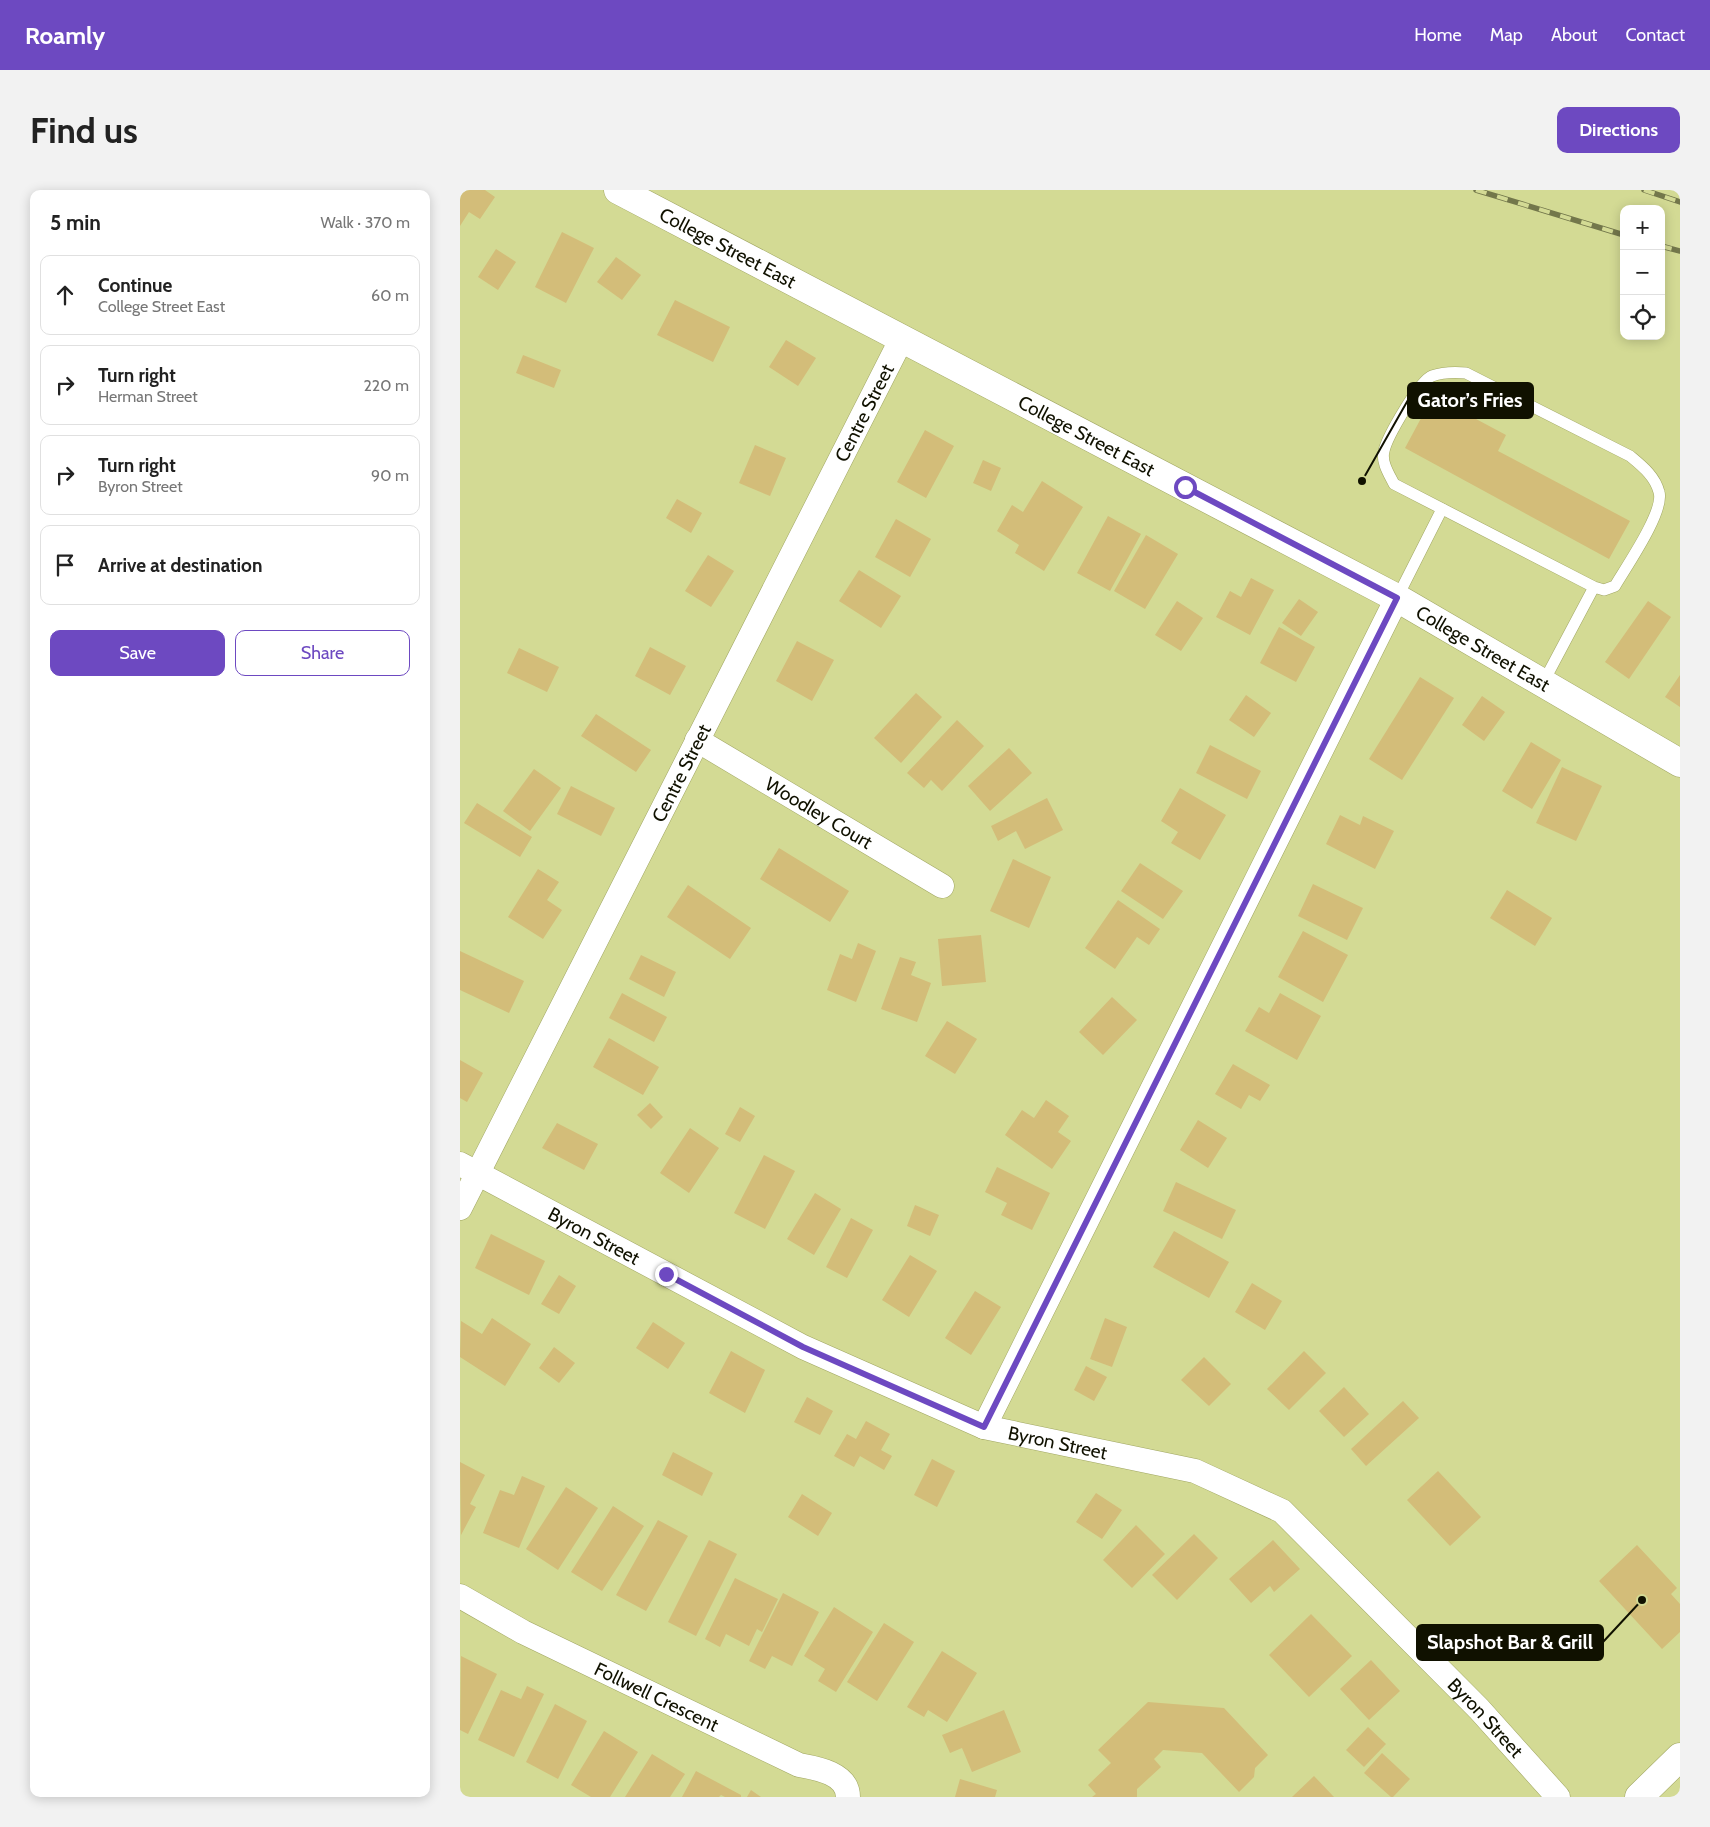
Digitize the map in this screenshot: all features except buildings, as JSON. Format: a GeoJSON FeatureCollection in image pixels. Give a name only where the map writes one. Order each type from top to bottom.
{"type":"FeatureCollection","features":[{"type":"Feature","properties":{"kind":"main road","name":"College Street East"},"geometry":{"type":"LineString","coordinates":[[618,190],[1397,598],[1680,763]]}},
{"type":"Feature","properties":{"kind":"main road"},"geometry":{"type":"LineString","coordinates":[[1639,1797],[1680,1757]]}},
{"type":"Feature","properties":{"kind":"street","name":"Centre Street"},"geometry":{"type":"LineString","coordinates":[[460,1208],[469,1169],[697,740],[902,338]]}},
{"type":"Feature","properties":{"kind":"street"},"geometry":{"type":"LineString","coordinates":[[984,1427],[1397,598]]}},
{"type":"Feature","properties":{"kind":"street","name":"Woodley Court"},"geometry":{"type":"LineString","coordinates":[[697,740],[942,886]]}},
{"type":"Feature","properties":{"kind":"street","name":"Byron Street"},"geometry":{"type":"LineString","coordinates":[[469,1169],[803,1347],[984,1427],[1194,1471],[1282,1511],[1480,1709],[1558,1797]]}},
{"type":"Feature","properties":{"kind":"street","name":"Follwell Crescent"},"geometry":{"type":"LineString","coordinates":[[460,1596],[523,1632],[799,1765],[825,1770],[842,1783],[848,1793],[848,1797]]}},
{"type":"Feature","properties":{"kind":"lane"},"geometry":{"type":"LineString","coordinates":[[1449,372],[1466,373],[1630,456],[1651,474],[1660,493],[1658,511],[1615,586],[1604,590],[1594,587],[1394,484],[1385,467],[1384,451],[1416,390],[1430,376],[1449,372]]}},
{"type":"Feature","properties":{"kind":"lane"},"geometry":{"type":"LineString","coordinates":[[1397,598],[1442,509]]}},
{"type":"Feature","properties":{"kind":"lane"},"geometry":{"type":"LineString","coordinates":[[1543,683],[1594,587]]}},
{"type":"Feature","properties":{"kind":"railway"},"geometry":{"type":"LineString","coordinates":[[1476,190],[1620,234]]}},
{"type":"Feature","properties":{"kind":"railway"},"geometry":{"type":"LineString","coordinates":[[1644,190],[1680,202]]}},
{"type":"Feature","properties":{"kind":"railway"},"geometry":{"type":"LineString","coordinates":[[1665,247],[1680,251]]}},
{"type":"Feature","properties":{"kind":"place","name":"Gator’s Fries"},"geometry":{"type":"Point","coordinates":[1362,481]}},
{"type":"Feature","properties":{"kind":"place","name":"Slapshot Bar & Grill"},"geometry":{"type":"Point","coordinates":[1642,1600]}},
{"type":"Feature","properties":{"kind":"route"},"geometry":{"type":"LineString","coordinates":[[666,1274],[803,1347],[984,1427],[1397,598],[1185,487]]}}]}
